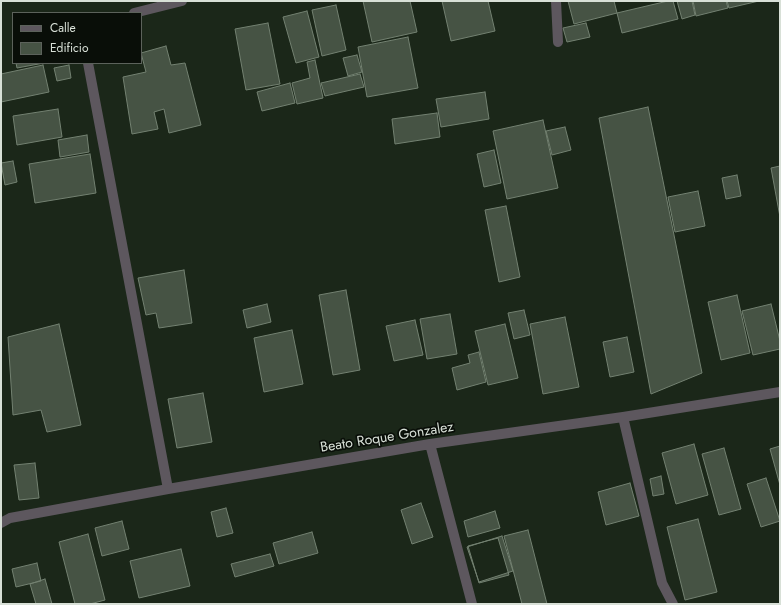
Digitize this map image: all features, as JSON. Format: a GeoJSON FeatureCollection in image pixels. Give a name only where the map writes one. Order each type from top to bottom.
{"type":"FeatureCollection","features":[{"type":"Feature","properties":{"kind":"street"},"geometry":{"type":"LineString","coordinates":[[138,12],[182,1]]}},
{"type":"Feature","properties":{"kind":"street"},"geometry":{"type":"LineString","coordinates":[[556,1],[558,42]]}},
{"type":"Feature","properties":{"kind":"street"},"geometry":{"type":"LineString","coordinates":[[88,64],[168,489]]}},
{"type":"Feature","properties":{"kind":"street","name":"Beato Roque Gonzalez"},"geometry":{"type":"LineString","coordinates":[[1,523],[10,518],[430,444],[623,417],[780,392]]}},
{"type":"Feature","properties":{"kind":"street"},"geometry":{"type":"LineString","coordinates":[[623,417],[662,583],[673,604]]}},
{"type":"Feature","properties":{"kind":"street"},"geometry":{"type":"LineString","coordinates":[[430,444],[472,604]]}},
{"type":"Feature","properties":{"kind":"building"},"geometry":{"type":"Polygon","coordinates":[[[363,1],[410,1],[417,32],[372,42],[363,1]]]}},
{"type":"Feature","properties":{"kind":"building"},"geometry":{"type":"Polygon","coordinates":[[[442,1],[488,1],[495,31],[451,41],[442,1]]]}},
{"type":"Feature","properties":{"kind":"building"},"geometry":{"type":"Polygon","coordinates":[[[568,1],[614,1],[617,13],[574,24],[568,1]]]}},
{"type":"Feature","properties":{"kind":"building"},"geometry":{"type":"Polygon","coordinates":[[[673,1],[678,19],[622,33],[617,13],[673,1]]]}},
{"type":"Feature","properties":{"kind":"building"},"geometry":{"type":"Polygon","coordinates":[[[677,1],[692,1],[695,15],[682,19],[677,1]]]}},
{"type":"Feature","properties":{"kind":"building"},"geometry":{"type":"Polygon","coordinates":[[[693,1],[726,1],[728,8],[696,16],[693,1]]]}},
{"type":"Feature","properties":{"kind":"building"},"geometry":{"type":"Polygon","coordinates":[[[727,1],[759,1],[729,8],[727,1]]]}},
{"type":"Feature","properties":{"kind":"building"},"geometry":{"type":"Polygon","coordinates":[[[336,5],[346,50],[322,56],[312,10],[336,5]]]}},
{"type":"Feature","properties":{"kind":"building"},"geometry":{"type":"Polygon","coordinates":[[[307,11],[319,57],[296,63],[283,17],[307,11]]]}},
{"type":"Feature","properties":{"kind":"building"},"geometry":{"type":"Polygon","coordinates":[[[268,23],[280,84],[246,90],[235,29],[268,23]]]}},
{"type":"Feature","properties":{"kind":"building"},"geometry":{"type":"Polygon","coordinates":[[[586,23],[590,37],[567,42],[563,28],[586,23]]]}},
{"type":"Feature","properties":{"kind":"building"},"geometry":{"type":"Polygon","coordinates":[[[408,37],[418,88],[367,97],[358,47],[408,37]]]}},
{"type":"Feature","properties":{"kind":"building"},"geometry":{"type":"Polygon","coordinates":[[[166,46],[171,65],[185,63],[201,125],[169,133],[164,109],[154,112],[158,129],[132,134],[123,77],[146,72],[142,53],[166,46]]]}},
{"type":"Feature","properties":{"kind":"building"},"geometry":{"type":"Polygon","coordinates":[[[357,55],[362,72],[348,76],[343,58],[357,55]]]}},
{"type":"Feature","properties":{"kind":"building"},"geometry":{"type":"Polygon","coordinates":[[[315,60],[323,98],[297,104],[292,83],[310,78],[307,62],[315,60]]]}},
{"type":"Feature","properties":{"kind":"building"},"geometry":{"type":"Polygon","coordinates":[[[16,64],[39,64],[17,68],[16,64]]]}},
{"type":"Feature","properties":{"kind":"building"},"geometry":{"type":"Polygon","coordinates":[[[43,65],[49,92],[1,102],[1,74],[43,65]]]}},
{"type":"Feature","properties":{"kind":"building"},"geometry":{"type":"Polygon","coordinates":[[[69,65],[71,78],[57,81],[54,68],[69,65]]]}},
{"type":"Feature","properties":{"kind":"building"},"geometry":{"type":"Polygon","coordinates":[[[360,74],[364,87],[325,96],[321,83],[360,74]]]}},
{"type":"Feature","properties":{"kind":"building"},"geometry":{"type":"Polygon","coordinates":[[[290,83],[295,103],[262,111],[257,92],[290,83]]]}},
{"type":"Feature","properties":{"kind":"building"},"geometry":{"type":"Polygon","coordinates":[[[485,92],[489,119],[441,127],[436,99],[485,92]]]}},
{"type":"Feature","properties":{"kind":"building"},"geometry":{"type":"Polygon","coordinates":[[[648,107],[702,373],[651,394],[599,118],[648,107]]]}},
{"type":"Feature","properties":{"kind":"building"},"geometry":{"type":"Polygon","coordinates":[[[58,109],[62,137],[17,145],[13,116],[58,109]]]}},
{"type":"Feature","properties":{"kind":"building"},"geometry":{"type":"Polygon","coordinates":[[[437,113],[440,137],[395,144],[392,119],[437,113]]]}},
{"type":"Feature","properties":{"kind":"building"},"geometry":{"type":"Polygon","coordinates":[[[543,120],[558,188],[507,199],[493,131],[543,120]]]}},
{"type":"Feature","properties":{"kind":"building"},"geometry":{"type":"Polygon","coordinates":[[[565,127],[571,150],[552,155],[546,131],[565,127]]]}},
{"type":"Feature","properties":{"kind":"building"},"geometry":{"type":"Polygon","coordinates":[[[87,135],[89,152],[60,157],[58,140],[87,135]]]}},
{"type":"Feature","properties":{"kind":"building"},"geometry":{"type":"Polygon","coordinates":[[[494,150],[501,183],[484,187],[477,154],[494,150]]]}},
{"type":"Feature","properties":{"kind":"building"},"geometry":{"type":"Polygon","coordinates":[[[90,154],[96,193],[35,203],[29,164],[90,154]]]}},
{"type":"Feature","properties":{"kind":"building"},"geometry":{"type":"Polygon","coordinates":[[[13,161],[17,182],[5,185],[1,163],[13,161]]]}},
{"type":"Feature","properties":{"kind":"building"},"geometry":{"type":"Polygon","coordinates":[[[780,166],[780,217],[771,168],[780,166]]]}},
{"type":"Feature","properties":{"kind":"building"},"geometry":{"type":"Polygon","coordinates":[[[737,175],[741,196],[726,199],[722,178],[737,175]]]}},
{"type":"Feature","properties":{"kind":"building"},"geometry":{"type":"Polygon","coordinates":[[[698,191],[705,226],[675,232],[668,197],[698,191]]]}},
{"type":"Feature","properties":{"kind":"building"},"geometry":{"type":"Polygon","coordinates":[[[506,206],[520,277],[499,282],[485,210],[506,206]]]}},
{"type":"Feature","properties":{"kind":"building"},"geometry":{"type":"Polygon","coordinates":[[[184,270],[192,323],[159,328],[156,313],[146,315],[138,278],[184,270]]]}},
{"type":"Feature","properties":{"kind":"building"},"geometry":{"type":"Polygon","coordinates":[[[346,290],[360,370],[333,375],[319,295],[346,290]]]}},
{"type":"Feature","properties":{"kind":"building"},"geometry":{"type":"Polygon","coordinates":[[[737,295],[750,353],[721,360],[708,302],[737,295]]]}},
{"type":"Feature","properties":{"kind":"building"},"geometry":{"type":"Polygon","coordinates":[[[267,304],[271,322],[247,328],[243,310],[267,304]]]}},
{"type":"Feature","properties":{"kind":"building"},"geometry":{"type":"Polygon","coordinates":[[[771,304],[780,341],[780,349],[753,355],[742,311],[771,304]]]}},
{"type":"Feature","properties":{"kind":"building"},"geometry":{"type":"Polygon","coordinates":[[[524,310],[530,335],[514,339],[508,313],[524,310]]]}},
{"type":"Feature","properties":{"kind":"building"},"geometry":{"type":"Polygon","coordinates":[[[450,314],[457,354],[427,359],[420,319],[450,314]]]}},
{"type":"Feature","properties":{"kind":"building"},"geometry":{"type":"Polygon","coordinates":[[[565,317],[579,387],[543,394],[530,324],[565,317]]]}},
{"type":"Feature","properties":{"kind":"building"},"geometry":{"type":"Polygon","coordinates":[[[415,320],[423,355],[394,361],[386,326],[415,320]]]}},
{"type":"Feature","properties":{"kind":"building"},"geometry":{"type":"Polygon","coordinates":[[[59,324],[81,425],[47,432],[41,410],[13,415],[8,337],[59,324]]]}},
{"type":"Feature","properties":{"kind":"building"},"geometry":{"type":"Polygon","coordinates":[[[505,324],[518,378],[488,385],[475,331],[505,324]]]}},
{"type":"Feature","properties":{"kind":"building"},"geometry":{"type":"Polygon","coordinates":[[[292,330],[303,384],[264,392],[254,338],[292,330]]]}},
{"type":"Feature","properties":{"kind":"building"},"geometry":{"type":"Polygon","coordinates":[[[627,337],[634,372],[610,377],[603,342],[627,337]]]}},
{"type":"Feature","properties":{"kind":"building"},"geometry":{"type":"Polygon","coordinates":[[[479,352],[486,382],[457,390],[452,368],[470,363],[468,355],[479,352]]]}},
{"type":"Feature","properties":{"kind":"building"},"geometry":{"type":"Polygon","coordinates":[[[203,393],[212,442],[177,448],[168,399],[203,393]]]}},
{"type":"Feature","properties":{"kind":"building"},"geometry":{"type":"Polygon","coordinates":[[[694,444],[708,495],[676,504],[662,453],[694,444]]]}},
{"type":"Feature","properties":{"kind":"building"},"geometry":{"type":"Polygon","coordinates":[[[780,446],[780,485],[770,449],[780,446]]]}},
{"type":"Feature","properties":{"kind":"building"},"geometry":{"type":"Polygon","coordinates":[[[724,448],[741,509],[719,515],[702,454],[724,448]]]}},
{"type":"Feature","properties":{"kind":"building"},"geometry":{"type":"Polygon","coordinates":[[[35,463],[39,498],[19,500],[14,465],[35,463]]]}},
{"type":"Feature","properties":{"kind":"building"},"geometry":{"type":"Polygon","coordinates":[[[661,476],[664,494],[653,496],[650,479],[661,476]]]}},
{"type":"Feature","properties":{"kind":"building"},"geometry":{"type":"Polygon","coordinates":[[[766,478],[780,521],[761,527],[747,484],[766,478]]]}},
{"type":"Feature","properties":{"kind":"building"},"geometry":{"type":"Polygon","coordinates":[[[630,483],[639,516],[606,525],[598,492],[630,483]]]}},
{"type":"Feature","properties":{"kind":"building"},"geometry":{"type":"Polygon","coordinates":[[[421,503],[433,537],[412,544],[401,510],[421,503]]]}},
{"type":"Feature","properties":{"kind":"building"},"geometry":{"type":"Polygon","coordinates":[[[226,508],[233,533],[217,537],[211,512],[226,508]]]}},
{"type":"Feature","properties":{"kind":"building"},"geometry":{"type":"Polygon","coordinates":[[[495,511],[500,528],[468,537],[464,521],[495,511]]]}},
{"type":"Feature","properties":{"kind":"building"},"geometry":{"type":"Polygon","coordinates":[[[698,519],[717,592],[685,600],[667,527],[698,519]]]}},
{"type":"Feature","properties":{"kind":"building"},"geometry":{"type":"Polygon","coordinates":[[[122,521],[129,549],[102,556],[95,528],[122,521]]]}},
{"type":"Feature","properties":{"kind":"building"},"geometry":{"type":"Polygon","coordinates":[[[528,530],[547,604],[522,604],[504,536],[528,530]]]}},
{"type":"Feature","properties":{"kind":"building"},"geometry":{"type":"Polygon","coordinates":[[[312,532],[318,553],[279,564],[273,543],[312,532]]]}},
{"type":"Feature","properties":{"kind":"building"},"geometry":{"type":"Polygon","coordinates":[[[88,534],[105,600],[90,604],[75,604],[59,542],[88,534]]]}},
{"type":"Feature","properties":{"kind":"building"},"geometry":{"type":"Polygon","coordinates":[[[502,536],[513,571],[479,582],[467,547],[502,536]]]}},
{"type":"Feature","properties":{"kind":"building"},"geometry":{"type":"Polygon","coordinates":[[[498,538],[509,575],[479,583],[468,546],[498,538]]]}},
{"type":"Feature","properties":{"kind":"building"},"geometry":{"type":"Polygon","coordinates":[[[181,549],[190,586],[139,598],[130,561],[181,549]]]}},
{"type":"Feature","properties":{"kind":"building"},"geometry":{"type":"Polygon","coordinates":[[[270,554],[274,566],[235,577],[231,564],[270,554]]]}},
{"type":"Feature","properties":{"kind":"building"},"geometry":{"type":"Polygon","coordinates":[[[37,563],[41,581],[16,587],[12,569],[37,563]]]}},
{"type":"Feature","properties":{"kind":"building"},"geometry":{"type":"Polygon","coordinates":[[[45,579],[52,604],[36,604],[30,584],[45,579]]]}}]}
